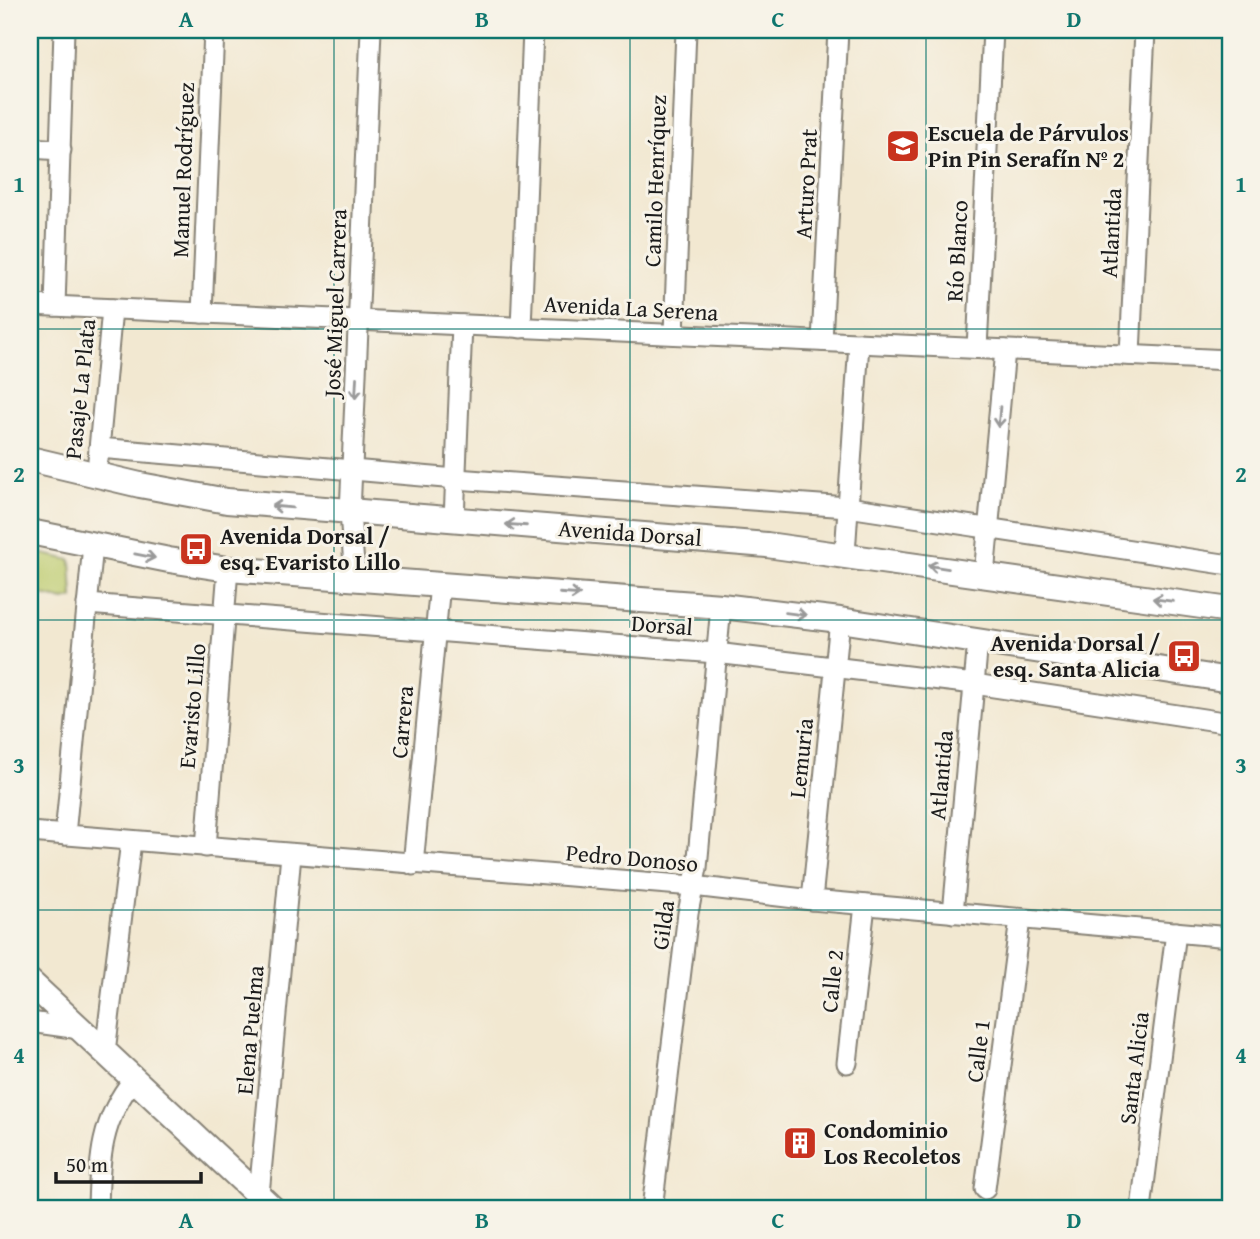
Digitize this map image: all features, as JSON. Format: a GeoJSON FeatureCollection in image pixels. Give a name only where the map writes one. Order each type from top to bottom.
{"type":"FeatureCollection","features":[{"type":"Feature","properties":{"kind":"main road","name":"Avenida Dorsal"},"geometry":{"type":"LineString","coordinates":[[30,460],[227,501],[350,513],[690,537],[845,554],[1230,610]]}},
{"type":"Feature","properties":{"kind":"main road"},"geometry":{"type":"LineString","coordinates":[[30,532],[228,569],[721,606],[840,620],[1230,680]]}},
{"type":"Feature","properties":{"kind":"main road"},"geometry":{"type":"LineString","coordinates":[[30,982],[263,1205]]}},
{"type":"Feature","properties":{"kind":"street"},"geometry":{"type":"LineString","coordinates":[[55,306],[64,30]]}},
{"type":"Feature","properties":{"kind":"street","name":"Manuel Rodríguez"},"geometry":{"type":"LineString","coordinates":[[202,313],[214,30]]}},
{"type":"Feature","properties":{"kind":"street","name":"José Miguel Carrera"},"geometry":{"type":"LineString","coordinates":[[355,578],[350,513],[371,30]]}},
{"type":"Feature","properties":{"kind":"street"},"geometry":{"type":"LineString","coordinates":[[521,328],[533,30]]}},
{"type":"Feature","properties":{"kind":"street","name":"Camilo Henríquez"},"geometry":{"type":"LineString","coordinates":[[674,334],[686,30]]}},
{"type":"Feature","properties":{"kind":"street","name":"Arturo Prat"},"geometry":{"type":"LineString","coordinates":[[822,341],[838,30]]}},
{"type":"Feature","properties":{"kind":"street","name":"Río Blanco"},"geometry":{"type":"LineString","coordinates":[[977,348],[993,30]]}},
{"type":"Feature","properties":{"kind":"street","name":"Atlantida"},"geometry":{"type":"LineString","coordinates":[[1130,355],[1145,30]]}},
{"type":"Feature","properties":{"kind":"street"},"geometry":{"type":"LineString","coordinates":[[30,148],[61,150]]}},
{"type":"Feature","properties":{"kind":"street","name":"Avenida La Serena"},"geometry":{"type":"LineString","coordinates":[[30,305],[1230,360]]}},
{"type":"Feature","properties":{"kind":"street","name":"Pasaje La Plata"},"geometry":{"type":"LineString","coordinates":[[96,475],[112,309]]}},
{"type":"Feature","properties":{"kind":"street"},"geometry":{"type":"LineString","coordinates":[[454,520],[462,325]]}},
{"type":"Feature","properties":{"kind":"street"},"geometry":{"type":"LineString","coordinates":[[845,554],[859,343]]}},
{"type":"Feature","properties":{"kind":"street"},"geometry":{"type":"LineString","coordinates":[[984,575],[1005,349]]}},
{"type":"Feature","properties":{"kind":"street","name":"Avenida Dorsal"},"geometry":{"type":"LineString","coordinates":[[99,448],[456,479],[848,507],[1230,565]]}},
{"type":"Feature","properties":{"kind":"street"},"geometry":{"type":"LineString","coordinates":[[65,835],[93,545]]}},
{"type":"Feature","properties":{"kind":"street","name":"Evaristo Lillo"},"geometry":{"type":"LineString","coordinates":[[206,847],[228,569]]}},
{"type":"Feature","properties":{"kind":"street","name":"Carrera"},"geometry":{"type":"LineString","coordinates":[[413,865],[440,584]]}},
{"type":"Feature","properties":{"kind":"street","name":"Dorsal"},"geometry":{"type":"LineString","coordinates":[[88,604],[716,653],[974,684],[1230,723]]}},
{"type":"Feature","properties":{"kind":"street","name":"Gilda"},"geometry":{"type":"LineString","coordinates":[[652,1209],[693,886],[721,606]]}},
{"type":"Feature","properties":{"kind":"street","name":"Lemuria"},"geometry":{"type":"LineString","coordinates":[[812,900],[840,620]]}},
{"type":"Feature","properties":{"kind":"street","name":"Atlantida"},"geometry":{"type":"LineString","coordinates":[[953,913],[978,641]]}},
{"type":"Feature","properties":{"kind":"street","name":"Pedro Donoso"},"geometry":{"type":"LineString","coordinates":[[30,832],[693,886],[812,900],[1230,937]]}},
{"type":"Feature","properties":{"kind":"street"},"geometry":{"type":"LineString","coordinates":[[105,1052],[131,841]]}},
{"type":"Feature","properties":{"kind":"street","name":"Elena Puelma"},"geometry":{"type":"LineString","coordinates":[[263,1205],[291,855]]}},
{"type":"Feature","properties":{"kind":"street","name":"Calle 2"},"geometry":{"type":"LineString","coordinates":[[847,1063],[865,905]]}},
{"type":"Feature","properties":{"kind":"street","name":"Calle 1"},"geometry":{"type":"LineString","coordinates":[[985,1189],[1020,919]]}},
{"type":"Feature","properties":{"kind":"street","name":"Santa Alicia"},"geometry":{"type":"LineString","coordinates":[[1141,1209],[1176,932]]}},
{"type":"Feature","properties":{"kind":"street"},"geometry":{"type":"LineString","coordinates":[[30,1022],[80,1029]]}},
{"type":"Feature","properties":{"kind":"street"},"geometry":{"type":"LineString","coordinates":[[98,1209],[103,1135],[115,1106],[134,1079]]}},
{"type":"Feature","properties":{"kind":"green space"},"geometry":{"type":"Polygon","coordinates":[[[30,551],[71,560],[73,598],[64,600],[30,592],[30,551]]]}},
{"type":"Feature","properties":{"kind":"place","name":"Escuela de Párvulos Pin Pin Serafín Nº 2"},"geometry":{"type":"Point","coordinates":[903,146]}},
{"type":"Feature","properties":{"kind":"place","name":"Avenida Dorsal / esq. Evaristo Lillo"},"geometry":{"type":"Point","coordinates":[196,549]}},
{"type":"Feature","properties":{"kind":"place","name":"Avenida Dorsal / esq. Santa Alicia"},"geometry":{"type":"Point","coordinates":[1184,656]}},
{"type":"Feature","properties":{"kind":"place","name":"Condominio Los Recoletos"},"geometry":{"type":"Point","coordinates":[800,1143]}}]}
